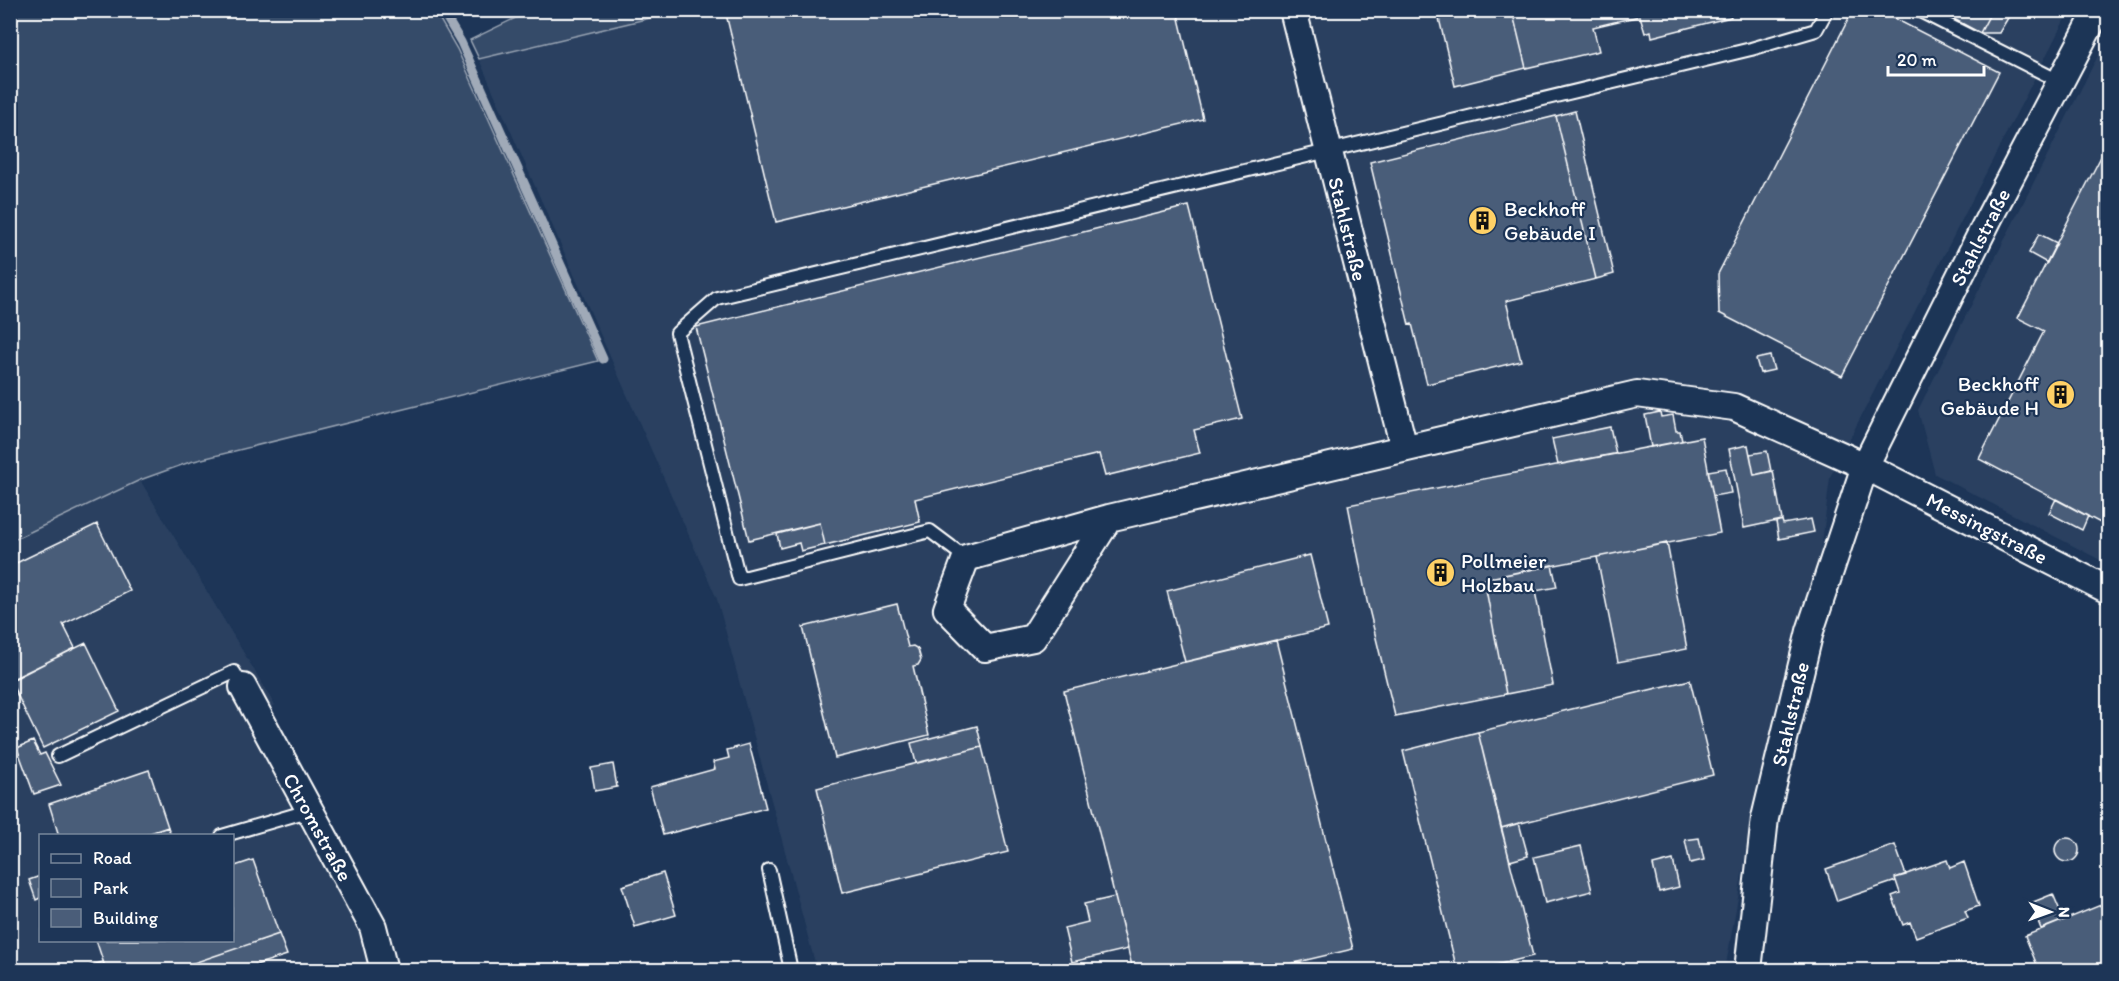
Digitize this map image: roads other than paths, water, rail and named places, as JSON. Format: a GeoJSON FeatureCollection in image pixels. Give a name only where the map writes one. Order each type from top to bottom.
{"type":"FeatureCollection","features":[{"type":"Feature","properties":{"kind":"street","name":"Stahlstraße"},"geometry":{"type":"LineString","coordinates":[[1293,10],[1404,448]]}},
{"type":"Feature","properties":{"kind":"street","name":"Stahlstraße"},"geometry":{"type":"LineString","coordinates":[[1748,970],[1768,807],[1810,631],[1865,466],[1989,218],[2098,10]]}},
{"type":"Feature","properties":{"kind":"street"},"geometry":{"type":"LineString","coordinates":[[1109,518],[1033,638],[985,648],[947,609],[966,558],[1109,518],[1637,394],[1734,407],[1865,466]]}},
{"type":"Feature","properties":{"kind":"street","name":"Messingstraße"},"geometry":{"type":"LineString","coordinates":[[1865,466],[2109,590]]}},
{"type":"Feature","properties":{"kind":"street","name":"Chromstraße"},"geometry":{"type":"LineString","coordinates":[[243,687],[308,811],[373,927],[384,970]]}},
{"type":"Feature","properties":{"kind":"lane"},"geometry":{"type":"LineString","coordinates":[[966,558],[930,531],[740,579],[677,333],[717,298],[1750,49],[1816,30],[1827,10]]}},
{"type":"Feature","properties":{"kind":"lane"},"geometry":{"type":"LineString","coordinates":[[1918,10],[2061,82]]}},
{"type":"Feature","properties":{"kind":"lane"},"geometry":{"type":"LineString","coordinates":[[58,756],[234,672],[243,687]]}},
{"type":"Feature","properties":{"kind":"lane"},"geometry":{"type":"LineString","coordinates":[[229,834],[308,811]]}},
{"type":"Feature","properties":{"kind":"lane"},"geometry":{"type":"LineString","coordinates":[[769,870],[790,970]]}},
{"type":"Feature","properties":{"kind":"waterway"},"geometry":{"type":"LineString","coordinates":[[442,10],[461,42],[603,359]]}},
{"type":"Feature","properties":{"kind":"place","name":"Beckhoff Gebäude I"},"geometry":{"type":"Point","coordinates":[1483,220]}},
{"type":"Feature","properties":{"kind":"place","name":"Beckhoff Gebäude H"},"geometry":{"type":"Point","coordinates":[2060,395]}},
{"type":"Feature","properties":{"kind":"place","name":"Pollmeier Holzbau"},"geometry":{"type":"Point","coordinates":[1440,572]}}]}
